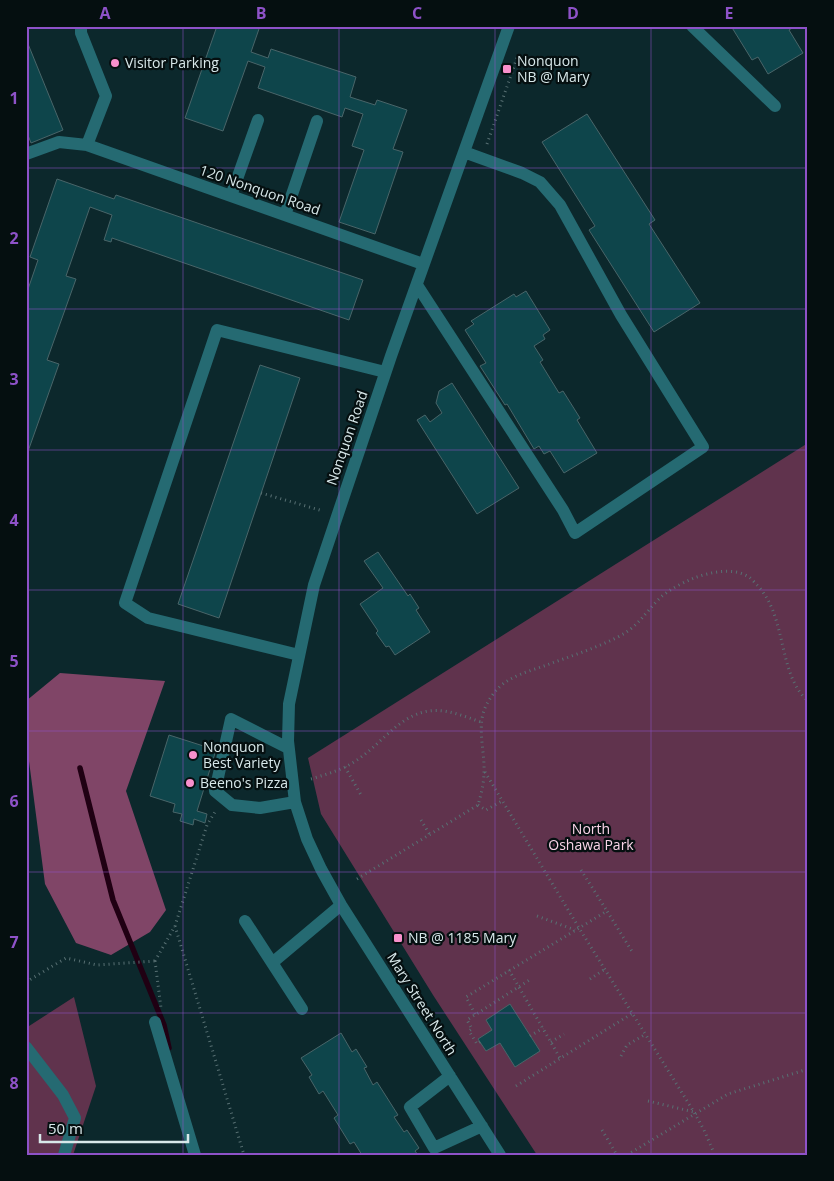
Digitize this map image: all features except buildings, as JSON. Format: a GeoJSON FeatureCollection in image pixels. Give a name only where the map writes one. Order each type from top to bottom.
{"type":"FeatureCollection","features":[{"type":"Feature","properties":{"kind":"street"},"geometry":{"type":"LineString","coordinates":[[81,26],[81,33],[106,96],[88,145]]}},
{"type":"Feature","properties":{"kind":"street","name":"Nonquon Road"},"geometry":{"type":"LineString","coordinates":[[321,869],[307,839],[295,802],[288,748],[289,704],[314,585],[385,372],[509,26]]}},
{"type":"Feature","properties":{"kind":"street"},"geometry":{"type":"LineString","coordinates":[[692,26],[775,106]]}},
{"type":"Feature","properties":{"kind":"street"},"geometry":{"type":"LineString","coordinates":[[231,196],[258,120]]}},
{"type":"Feature","properties":{"kind":"street"},"geometry":{"type":"LineString","coordinates":[[285,215],[317,121]]}},
{"type":"Feature","properties":{"kind":"street","name":"120 Nonquon Road"},"geometry":{"type":"LineString","coordinates":[[26,154],[59,142],[88,145],[423,264]]}},
{"type":"Feature","properties":{"kind":"street"},"geometry":{"type":"LineString","coordinates":[[417,284],[563,510],[575,533],[703,447],[621,315],[560,205],[540,182],[522,173],[464,152]]}},
{"type":"Feature","properties":{"kind":"street"},"geometry":{"type":"LineString","coordinates":[[299,655],[148,618],[125,603],[217,330],[385,372]]}},
{"type":"Feature","properties":{"kind":"street"},"geometry":{"type":"LineString","coordinates":[[288,748],[231,719],[215,791],[232,805],[260,808],[295,802]]}},
{"type":"Feature","properties":{"kind":"street","name":"Mary Street North"},"geometry":{"type":"LineString","coordinates":[[321,869],[341,905],[500,1155]]}},
{"type":"Feature","properties":{"kind":"street"},"geometry":{"type":"LineString","coordinates":[[272,964],[341,905]]}},
{"type":"Feature","properties":{"kind":"street"},"geometry":{"type":"LineString","coordinates":[[245,921],[302,1008]]}},
{"type":"Feature","properties":{"kind":"street"},"geometry":{"type":"LineString","coordinates":[[155,1022],[195,1155]]}},
{"type":"Feature","properties":{"kind":"street"},"geometry":{"type":"LineString","coordinates":[[26,1047],[63,1095],[75,1118],[64,1155]]}},
{"type":"Feature","properties":{"kind":"street"},"geometry":{"type":"LineString","coordinates":[[450,1076],[410,1107],[434,1148],[482,1126]]}},
{"type":"Feature","properties":{"kind":"path"},"geometry":{"type":"LineString","coordinates":[[482,158],[518,55]]}},
{"type":"Feature","properties":{"kind":"path"},"geometry":{"type":"LineString","coordinates":[[261,493],[337,514]]}},
{"type":"Feature","properties":{"kind":"path"},"geometry":{"type":"LineString","coordinates":[[357,879],[478,805],[484,772],[480,732],[481,722],[487,703],[495,691],[509,680],[618,637],[637,625],[659,598],[675,587],[712,573],[729,571],[749,577],[765,593],[774,613],[795,685],[808,701]]}},
{"type":"Feature","properties":{"kind":"path"},"geometry":{"type":"LineString","coordinates":[[311,779],[345,767],[359,759],[396,725],[412,715],[426,711],[443,711],[481,722]]}},
{"type":"Feature","properties":{"kind":"path"},"geometry":{"type":"LineString","coordinates":[[345,767],[362,795]]}},
{"type":"Feature","properties":{"kind":"path"},"geometry":{"type":"LineString","coordinates":[[484,772],[577,929],[605,969],[694,1112],[714,1152]]}},
{"type":"Feature","properties":{"kind":"path"},"geometry":{"type":"LineString","coordinates":[[478,805],[486,810],[502,800]]}},
{"type":"Feature","properties":{"kind":"path"},"geometry":{"type":"LineString","coordinates":[[155,1022],[161,1009],[155,961],[175,926],[207,825],[216,812],[232,805]]}},
{"type":"Feature","properties":{"kind":"path"},"geometry":{"type":"LineString","coordinates":[[422,820],[430,834]]}},
{"type":"Feature","properties":{"kind":"path"},"geometry":{"type":"LineString","coordinates":[[581,870],[633,953]]}},
{"type":"Feature","properties":{"kind":"path"},"geometry":{"type":"LineString","coordinates":[[475,1014],[466,997],[607,911]]}},
{"type":"Feature","properties":{"kind":"path"},"geometry":{"type":"LineString","coordinates":[[537,916],[577,929]]}},
{"type":"Feature","properties":{"kind":"path"},"geometry":{"type":"LineString","coordinates":[[175,926],[244,1155]]}},
{"type":"Feature","properties":{"kind":"path"},"geometry":{"type":"LineString","coordinates":[[26,982],[66,958],[97,965],[155,961]]}},
{"type":"Feature","properties":{"kind":"path"},"geometry":{"type":"LineString","coordinates":[[590,978],[605,969]]}},
{"type":"Feature","properties":{"kind":"path"},"geometry":{"type":"LineString","coordinates":[[509,970],[560,1058]]}},
{"type":"Feature","properties":{"kind":"path"},"geometry":{"type":"LineString","coordinates":[[480,1042],[476,1044],[469,1031],[472,1029],[467,1020],[531,979]]}},
{"type":"Feature","properties":{"kind":"path"},"geometry":{"type":"LineString","coordinates":[[516,1086],[633,1013]]}},
{"type":"Feature","properties":{"kind":"path"},"geometry":{"type":"LineString","coordinates":[[530,1036],[543,1028]]}},
{"type":"Feature","properties":{"kind":"path"},"geometry":{"type":"LineString","coordinates":[[551,1042],[564,1034]]}},
{"type":"Feature","properties":{"kind":"path"},"geometry":{"type":"LineString","coordinates":[[621,1056],[627,1045],[646,1034]]}},
{"type":"Feature","properties":{"kind":"path"},"geometry":{"type":"LineString","coordinates":[[627,1155],[694,1112],[728,1094],[808,1068]]}},
{"type":"Feature","properties":{"kind":"path"},"geometry":{"type":"LineString","coordinates":[[648,1101],[694,1112]]}},
{"type":"Feature","properties":{"kind":"path"},"geometry":{"type":"LineString","coordinates":[[602,1130],[618,1155]]}},
{"type":"Feature","properties":{"kind":"green space","name":"North Oshawa Park"},"geometry":{"type":"Polygon","coordinates":[[[808,443],[808,1155],[537,1155],[433,995],[321,814],[308,758],[808,443]]]}},
{"type":"Feature","properties":{"kind":"green space"},"geometry":{"type":"Polygon","coordinates":[[[74,997],[96,1086],[73,1155],[26,1155],[26,1028],[74,997]]]}},
{"type":"Feature","properties":{"kind":"shaded area"},"geometry":{"type":"Polygon","coordinates":[[[60,673],[165,681],[126,791],[166,910],[150,932],[111,955],[76,943],[45,884],[26,738],[26,701],[60,673]]]}},
{"type":"Feature","properties":{"kind":"waterway"},"geometry":{"type":"LineString","coordinates":[[80,768],[113,900],[164,1025],[169,1048]]}},
{"type":"Feature","properties":{"kind":"place","name":"Visitor Parking"},"geometry":{"type":"Point","coordinates":[115,63]}},
{"type":"Feature","properties":{"kind":"place","name":"Nonquon NB @ Mary"},"geometry":{"type":"Point","coordinates":[507,69]}},
{"type":"Feature","properties":{"kind":"place","name":"Nonquon Best Variety"},"geometry":{"type":"Point","coordinates":[193,755]}},
{"type":"Feature","properties":{"kind":"place","name":"Beeno's Pizza"},"geometry":{"type":"Point","coordinates":[190,783]}},
{"type":"Feature","properties":{"kind":"place","name":"NB @ 1185 Mary"},"geometry":{"type":"Point","coordinates":[398,938]}}]}
